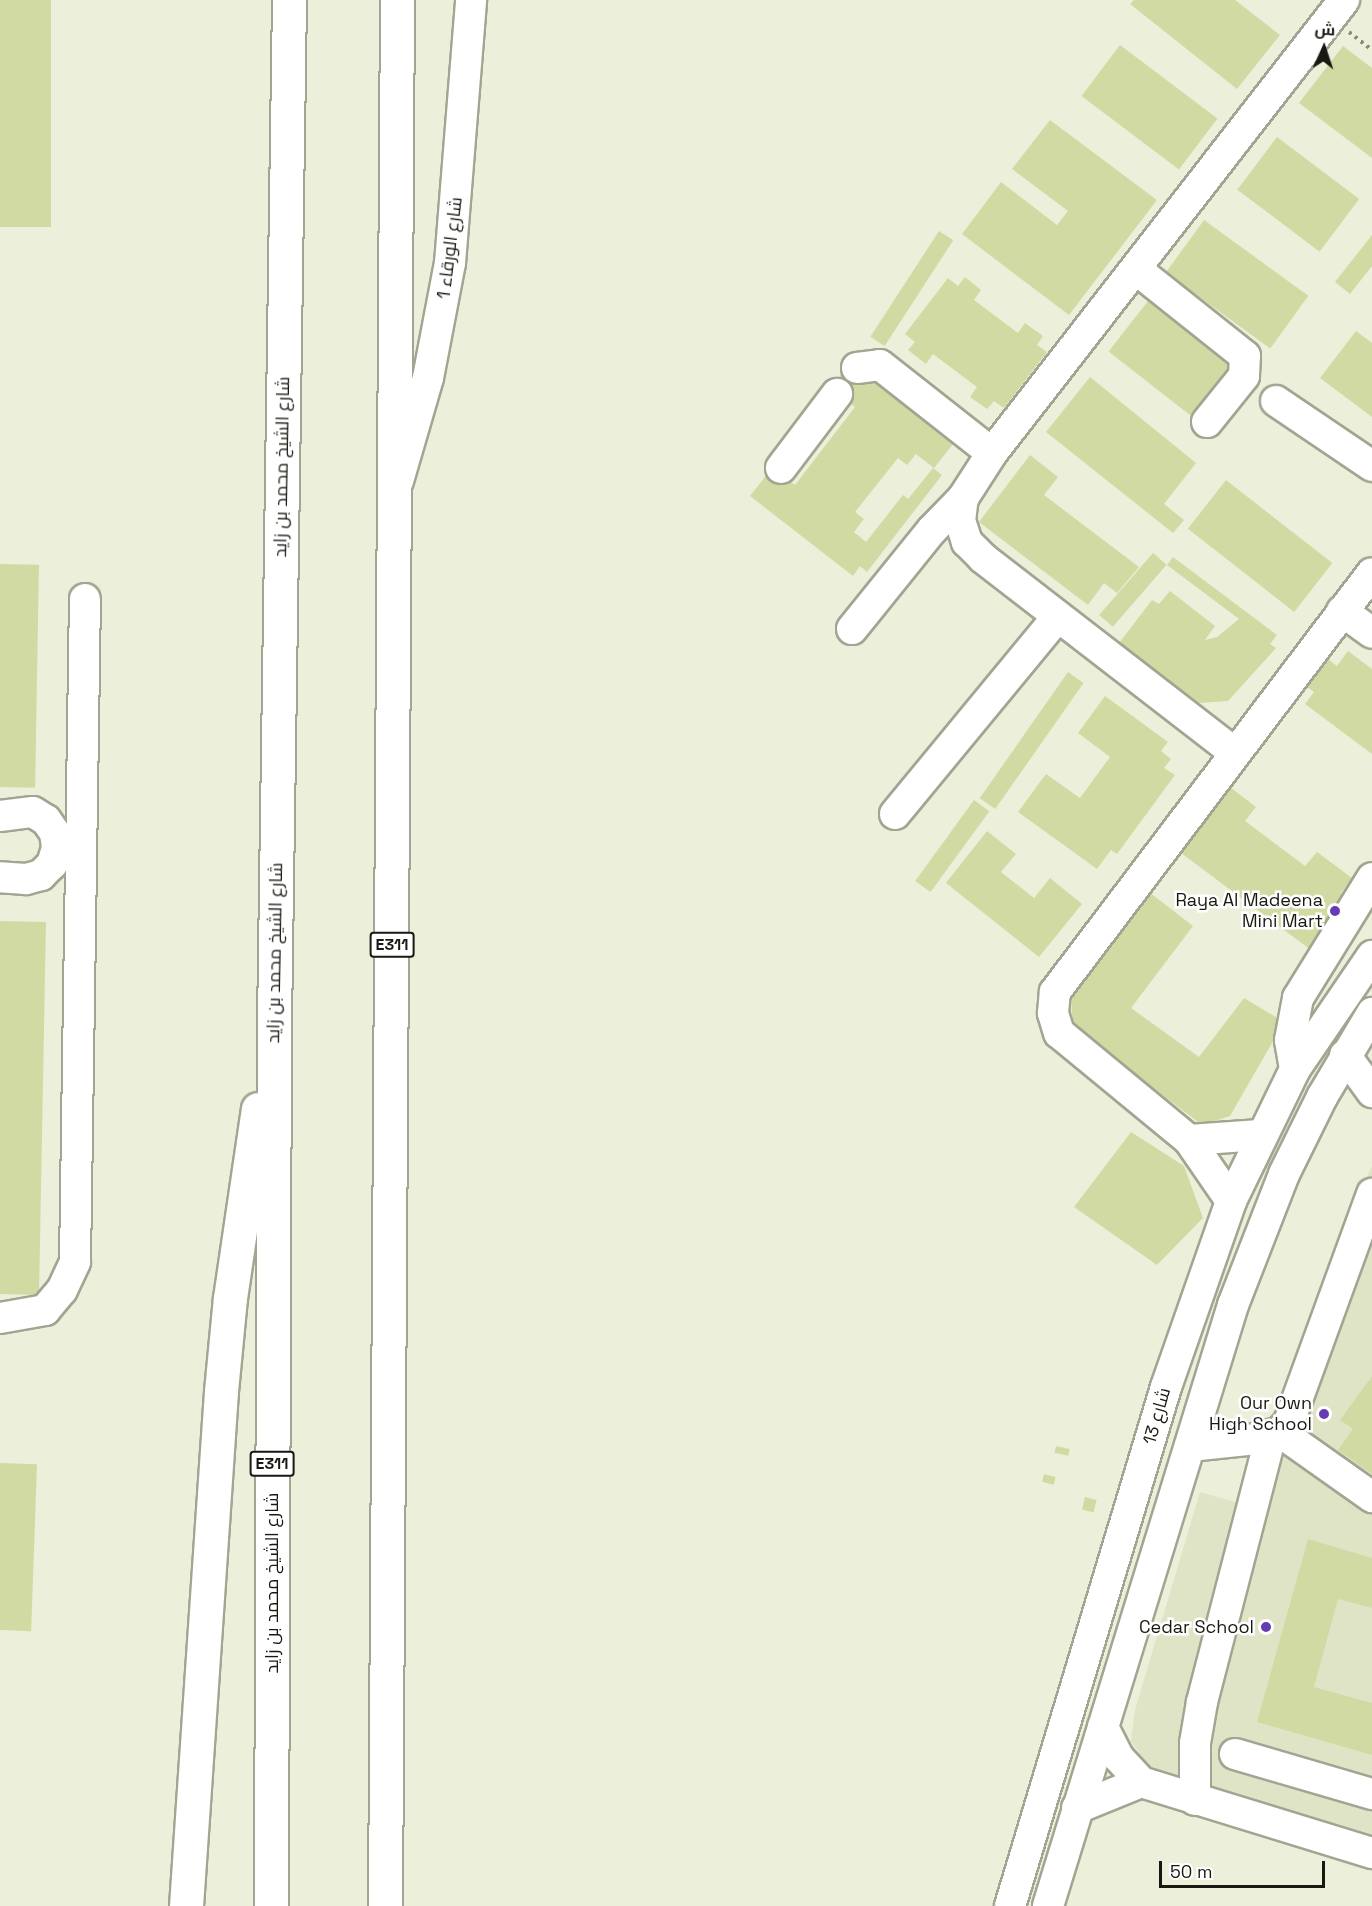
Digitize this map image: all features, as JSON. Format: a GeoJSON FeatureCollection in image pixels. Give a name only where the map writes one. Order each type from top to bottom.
{"type":"FeatureCollection","features":[{"type":"Feature","properties":{"kind":"highway","name":"شارع الشيخ محمد بن زايد"},"geometry":{"type":"LineString","coordinates":[[271,1906],[274,1022],[289,0]]}},
{"type":"Feature","properties":{"kind":"highway","name":"E311"},"geometry":{"type":"LineString","coordinates":[[387,1901],[397,0]]}},
{"type":"Feature","properties":{"kind":"highway"},"geometry":{"type":"LineString","coordinates":[[186,1906],[229,1310],[274,1022]]}},
{"type":"Feature","properties":{"kind":"street","name":"شارع الورقاء 1"},"geometry":{"type":"LineString","coordinates":[[395,490],[428,378],[450,263],[471,0]]}},
{"type":"Feature","properties":{"kind":"street"},"geometry":{"type":"LineString","coordinates":[[852,629],[932,530],[963,498],[992,453],[1137,270],[1344,0]]}},
{"type":"Feature","properties":{"kind":"street"},"geometry":{"type":"LineString","coordinates":[[1137,270],[1245,356],[1244,376],[1207,422]]}},
{"type":"Feature","properties":{"kind":"street"},"geometry":{"type":"LineString","coordinates":[[857,368],[880,365],[992,453]]}},
{"type":"Feature","properties":{"kind":"street"},"geometry":{"type":"LineString","coordinates":[[781,468],[837,394]]}},
{"type":"Feature","properties":{"kind":"street"},"geometry":{"type":"LineString","coordinates":[[1276,401],[1372,466]]}},
{"type":"Feature","properties":{"kind":"street"},"geometry":{"type":"LineString","coordinates":[[963,498],[960,521],[967,542],[1058,616],[1235,753]]}},
{"type":"Feature","properties":{"kind":"street"},"geometry":{"type":"LineString","coordinates":[[1232,1201],[1189,1140],[1074,1048],[1059,1033],[1053,1013],[1055,992],[1372,573]]}},
{"type":"Feature","properties":{"kind":"street"},"geometry":{"type":"LineString","coordinates":[[0,1318],[45,1310],[63,1290],[75,1262],[85,599]]}},
{"type":"Feature","properties":{"kind":"street"},"geometry":{"type":"LineString","coordinates":[[1342,611],[1372,633]]}},
{"type":"Feature","properties":{"kind":"street"},"geometry":{"type":"LineString","coordinates":[[895,814],[1058,616]]}},
{"type":"Feature","properties":{"kind":"street"},"geometry":{"type":"LineString","coordinates":[[0,816],[33,812],[46,820],[55,833],[57,848],[52,864],[41,875],[26,879],[0,876]]}},
{"type":"Feature","properties":{"kind":"street"},"geometry":{"type":"LineString","coordinates":[[1295,1069],[1290,1040],[1298,998],[1372,878]]}},
{"type":"Feature","properties":{"kind":"street","name":"شارع 13"},"geometry":{"type":"LineString","coordinates":[[1010,1906],[1166,1387],[1232,1201],[1260,1135],[1295,1069],[1372,956]]}},
{"type":"Feature","properties":{"kind":"street"},"geometry":{"type":"LineString","coordinates":[[1048,1906],[1190,1446],[1258,1236],[1308,1123],[1345,1055],[1372,1013]]}},
{"type":"Feature","properties":{"kind":"street"},"geometry":{"type":"LineString","coordinates":[[1345,1055],[1372,1092]]}},
{"type":"Feature","properties":{"kind":"street"},"geometry":{"type":"LineString","coordinates":[[1189,1140],[1260,1135]]}},
{"type":"Feature","properties":{"kind":"street"},"geometry":{"type":"LineString","coordinates":[[1195,1800],[1195,1743],[1202,1702],[1275,1433],[1294,1408],[1372,1194]]}},
{"type":"Feature","properties":{"kind":"street"},"geometry":{"type":"LineString","coordinates":[[1190,1446],[1275,1433],[1372,1497]]}},
{"type":"Feature","properties":{"kind":"street"},"geometry":{"type":"LineString","coordinates":[[1103,1727],[1118,1757],[1141,1782],[1372,1853]]}},
{"type":"Feature","properties":{"kind":"street"},"geometry":{"type":"LineString","coordinates":[[1235,1754],[1372,1794]]}},
{"type":"Feature","properties":{"kind":"street"},"geometry":{"type":"LineString","coordinates":[[1077,1808],[1141,1782]]}},
{"type":"Feature","properties":{"kind":"shaded area","name":"Cedar School"},"geometry":{"type":"Polygon","coordinates":[[[1372,1166],[1372,1835],[1150,1768],[1131,1741],[1135,1710],[1200,1492],[1246,1505],[1307,1323],[1349,1213],[1372,1166]]]}},
{"type":"Feature","properties":{"kind":"building"},"geometry":{"type":"Polygon","coordinates":[[[0,0],[51,0],[51,227],[0,227],[0,0]]]}},
{"type":"Feature","properties":{"kind":"building"},"geometry":{"type":"Polygon","coordinates":[[[1134,0],[1235,0],[1280,35],[1237,89],[1130,4],[1134,0]]]}},
{"type":"Feature","properties":{"kind":"building"},"geometry":{"type":"Polygon","coordinates":[[[1120,45],[1217,118],[1179,170],[1081,96],[1120,45]]]}},
{"type":"Feature","properties":{"kind":"building"},"geometry":{"type":"Polygon","coordinates":[[[1343,46],[1372,68],[1372,158],[1299,103],[1343,46]]]}},
{"type":"Feature","properties":{"kind":"building"},"geometry":{"type":"Polygon","coordinates":[[[1050,120],[1157,200],[1069,315],[962,234],[1001,182],[1057,225],[1068,211],[1012,169],[1050,120]]]}},
{"type":"Feature","properties":{"kind":"building"},"geometry":{"type":"Polygon","coordinates":[[[1277,137],[1359,199],[1320,252],[1237,190],[1277,137]]]}},
{"type":"Feature","properties":{"kind":"building"},"geometry":{"type":"Polygon","coordinates":[[[1204,220],[1308,296],[1270,348],[1166,273],[1204,220]]]}},
{"type":"Feature","properties":{"kind":"building"},"geometry":{"type":"Polygon","coordinates":[[[939,231],[953,240],[885,346],[870,337],[939,231]]]}},
{"type":"Feature","properties":{"kind":"building"},"geometry":{"type":"Polygon","coordinates":[[[1372,235],[1372,266],[1350,294],[1335,282],[1372,235]]]}},
{"type":"Feature","properties":{"kind":"building"},"geometry":{"type":"Polygon","coordinates":[[[965,277],[981,290],[974,300],[1018,333],[1025,323],[1043,336],[1037,345],[1047,352],[1004,408],[994,401],[987,409],[970,397],[977,387],[933,354],[926,364],[908,350],[915,342],[905,334],[948,278],[958,286],[965,277]]]}},
{"type":"Feature","properties":{"kind":"building"},"geometry":{"type":"Polygon","coordinates":[[[1148,301],[1230,365],[1191,415],[1109,351],[1148,301]]]}},
{"type":"Feature","properties":{"kind":"building"},"geometry":{"type":"Polygon","coordinates":[[[1356,331],[1372,343],[1372,417],[1320,378],[1356,331]]]}},
{"type":"Feature","properties":{"kind":"building"},"geometry":{"type":"Polygon","coordinates":[[[850,363],[954,443],[934,468],[916,454],[907,465],[898,458],[855,512],[864,519],[854,532],[866,542],[903,495],[908,499],[933,468],[942,475],[867,572],[860,566],[853,576],[750,496],[772,468],[795,485],[855,407],[830,389],[850,363]]]}},
{"type":"Feature","properties":{"kind":"building"},"geometry":{"type":"Polygon","coordinates":[[[1090,377],[1196,463],[1164,504],[1184,520],[1173,533],[1046,432],[1090,377]]]}},
{"type":"Feature","properties":{"kind":"building"},"geometry":{"type":"Polygon","coordinates":[[[1030,455],[1058,477],[1044,495],[1139,567],[1117,593],[1104,583],[1088,605],[979,522],[1030,455]]]}},
{"type":"Feature","properties":{"kind":"building"},"geometry":{"type":"Polygon","coordinates":[[[1226,480],[1332,563],[1294,612],[1188,529],[1226,480]]]}},
{"type":"Feature","properties":{"kind":"building"},"geometry":{"type":"Polygon","coordinates":[[[1153,553],[1167,565],[1113,627],[1099,615],[1153,553]]]}},
{"type":"Feature","properties":{"kind":"building"},"geometry":{"type":"Polygon","coordinates":[[[1173,557],[1277,635],[1270,644],[1276,648],[1228,701],[1199,703],[1119,643],[1152,600],[1159,604],[1170,591],[1215,626],[1205,640],[1217,637],[1239,619],[1167,565],[1173,557]]]}},
{"type":"Feature","properties":{"kind":"building"},"geometry":{"type":"Polygon","coordinates":[[[0,564],[39,565],[35,788],[0,787],[0,564]]]}},
{"type":"Feature","properties":{"kind":"building"},"geometry":{"type":"Polygon","coordinates":[[[1348,651],[1372,669],[1372,754],[1305,704],[1314,692],[1307,687],[1328,659],[1337,666],[1348,651]]]}},
{"type":"Feature","properties":{"kind":"building"},"geometry":{"type":"Polygon","coordinates":[[[1068,672],[1084,683],[995,809],[980,798],[1068,672]]]}},
{"type":"Feature","properties":{"kind":"building"},"geometry":{"type":"Polygon","coordinates":[[[1105,696],[1168,742],[1161,751],[1171,759],[1164,768],[1175,775],[1117,854],[1111,850],[1097,869],[1018,812],[1046,774],[1080,798],[1110,757],[1078,733],[1105,696]]]}},
{"type":"Feature","properties":{"kind":"building"},"geometry":{"type":"Polygon","coordinates":[[[1226,784],[1256,807],[1245,821],[1305,866],[1317,852],[1352,878],[1341,893],[1350,899],[1311,950],[1173,847],[1226,784]]]}},
{"type":"Feature","properties":{"kind":"building"},"geometry":{"type":"Polygon","coordinates":[[[974,800],[989,811],[931,892],[915,881],[974,800]]]}},
{"type":"Feature","properties":{"kind":"building"},"geometry":{"type":"Polygon","coordinates":[[[987,831],[1016,854],[1001,872],[1034,898],[1050,878],[1082,904],[1039,957],[946,883],[987,831]]]}},
{"type":"Feature","properties":{"kind":"building"},"geometry":{"type":"Polygon","coordinates":[[[1149,892],[1193,926],[1131,1008],[1199,1057],[1244,998],[1284,1022],[1230,1116],[1202,1125],[1073,1027],[1071,1000],[1149,892]]]}},
{"type":"Feature","properties":{"kind":"building"},"geometry":{"type":"Polygon","coordinates":[[[0,921],[46,922],[39,1295],[0,1294],[0,921]]]}},
{"type":"Feature","properties":{"kind":"building"},"geometry":{"type":"Polygon","coordinates":[[[1131,1132],[1184,1166],[1203,1218],[1157,1265],[1074,1207],[1131,1132]]]}},
{"type":"Feature","properties":{"kind":"building"},"geometry":{"type":"Polygon","coordinates":[[[1372,1376],[1372,1474],[1338,1450],[1353,1429],[1340,1420],[1372,1376]]]}},
{"type":"Feature","properties":{"kind":"building"},"geometry":{"type":"Polygon","coordinates":[[[1056,1446],[1070,1449],[1068,1456],[1055,1453],[1056,1446]]]}},
{"type":"Feature","properties":{"kind":"building"},"geometry":{"type":"Polygon","coordinates":[[[0,1463],[37,1464],[31,1631],[0,1630],[0,1463]]]}},
{"type":"Feature","properties":{"kind":"building"},"geometry":{"type":"Polygon","coordinates":[[[1044,1474],[1056,1477],[1054,1485],[1042,1482],[1044,1474]]]}},
{"type":"Feature","properties":{"kind":"building"},"geometry":{"type":"Polygon","coordinates":[[[1085,1497],[1097,1500],[1093,1513],[1082,1510],[1085,1497]]]}},
{"type":"Feature","properties":{"kind":"building"},"geometry":{"type":"Polygon","coordinates":[[[1308,1539],[1372,1558],[1372,1608],[1338,1599],[1314,1687],[1372,1703],[1372,1755],[1257,1722],[1308,1539]]]}},
{"type":"Feature","properties":{"kind":"place","name":"Raya Al Madeena Mini Mart"},"geometry":{"type":"Point","coordinates":[1335,911]}},
{"type":"Feature","properties":{"kind":"place","name":"Our Own High School"},"geometry":{"type":"Point","coordinates":[1324,1414]}},
{"type":"Feature","properties":{"kind":"place","name":"Cedar School"},"geometry":{"type":"Point","coordinates":[1266,1627]}}]}
